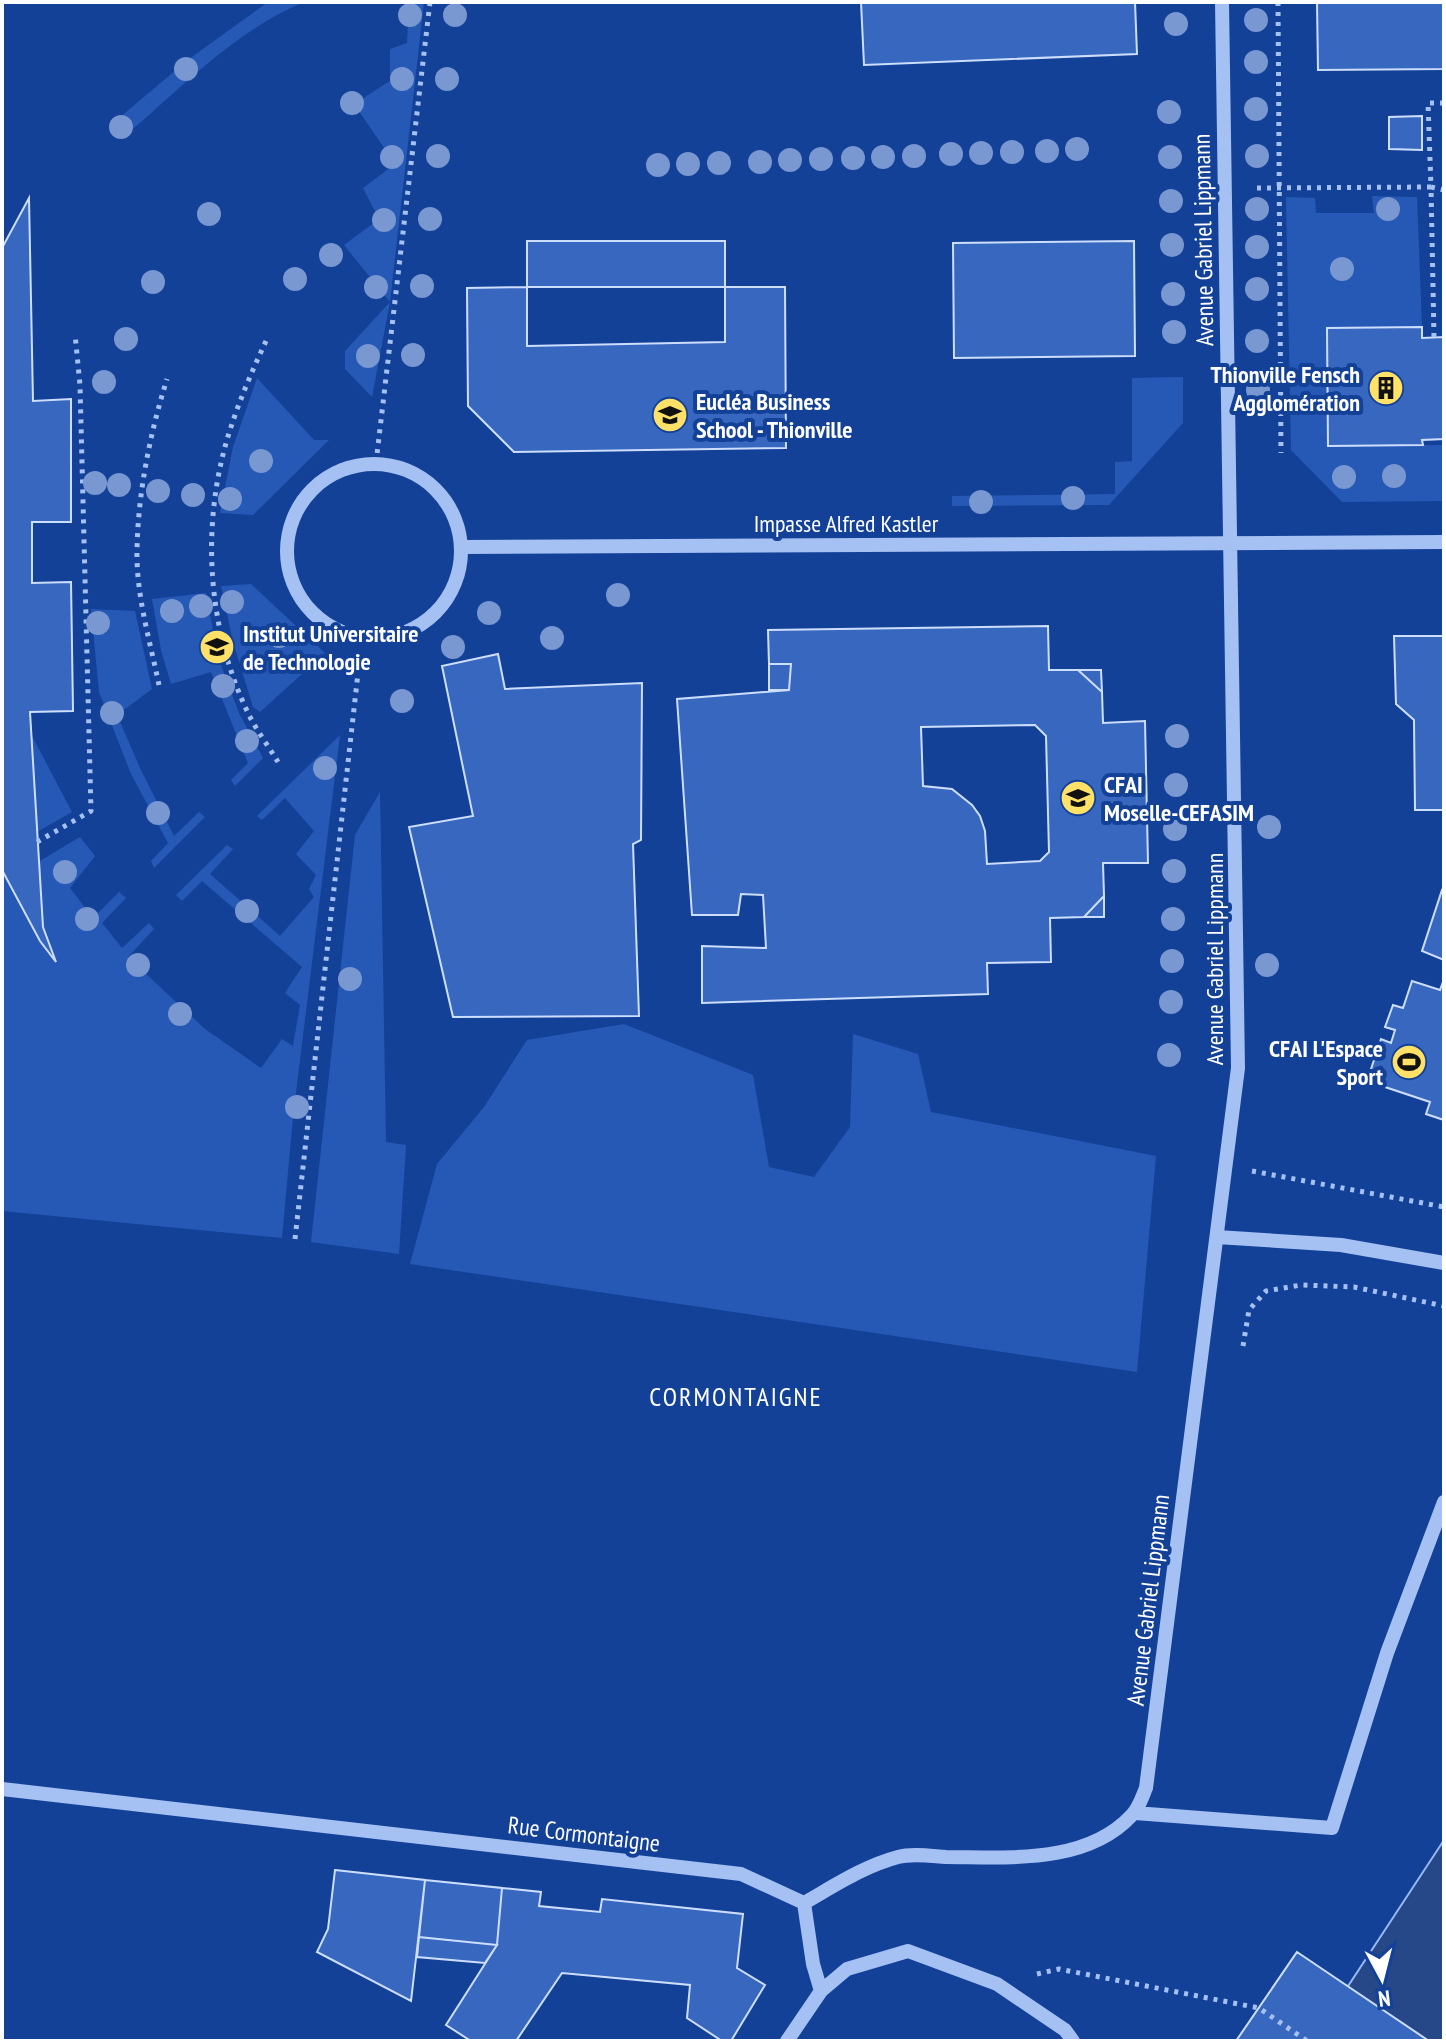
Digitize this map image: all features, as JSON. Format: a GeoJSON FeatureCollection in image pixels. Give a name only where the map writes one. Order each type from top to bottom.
{"type":"FeatureCollection","features":[{"type":"Feature","properties":{"kind":"street","name":"Avenue Gabriel Lippmann"},"geometry":{"type":"LineString","coordinates":[[1135,1813],[1146,1788],[1238,1068],[1222,2]]}},
{"type":"Feature","properties":{"kind":"street"},"geometry":{"type":"LineString","coordinates":[[376,463],[402,468],[425,480],[444,498],[456,521],[462,547],[459,574],[447,601],[427,621],[402,635],[374,639],[346,635],[322,622],[302,603],[290,578],[285,551],[290,524],[303,499],[323,479],[348,467],[376,463]]}},
{"type":"Feature","properties":{"kind":"street","name":"Impasse Alfred Kastler"},"geometry":{"type":"LineString","coordinates":[[462,547],[1444,542]]}},
{"type":"Feature","properties":{"kind":"street"},"geometry":{"type":"LineString","coordinates":[[1217,1237],[1341,1245],[1444,1263]]}},
{"type":"Feature","properties":{"kind":"street"},"geometry":{"type":"LineString","coordinates":[[821,1991],[813,1964],[804,1903],[854,1874],[900,1856],[1042,1855],[1090,1842],[1119,1828],[1135,1813],[1332,1828],[1387,1653],[1444,1502]]}},
{"type":"Feature","properties":{"kind":"street","name":"Rue Cormontaigne"},"geometry":{"type":"LineString","coordinates":[[2,1789],[741,1874],[804,1903]]}},
{"type":"Feature","properties":{"kind":"street"},"geometry":{"type":"LineString","coordinates":[[787,2041],[821,1991],[847,1969],[908,1951],[997,1984],[1065,2030],[1073,2041]]}},
{"type":"Feature","properties":{"kind":"path"},"geometry":{"type":"LineString","coordinates":[[376,463],[430,2]]}},
{"type":"Feature","properties":{"kind":"path"},"geometry":{"type":"LineString","coordinates":[[1278,2],[1281,453]]}},
{"type":"Feature","properties":{"kind":"path"},"geometry":{"type":"LineString","coordinates":[[1434,338],[1428,103],[1444,103]]}},
{"type":"Feature","properties":{"kind":"path"},"geometry":{"type":"LineString","coordinates":[[1257,188],[1431,187],[1444,190]]}},
{"type":"Feature","properties":{"kind":"path"},"geometry":{"type":"LineString","coordinates":[[37,842],[91,811],[80,385],[75,334]]}},
{"type":"Feature","properties":{"kind":"path"},"geometry":{"type":"LineString","coordinates":[[266,341],[232,423],[218,483],[211,551],[212,584],[222,642],[249,715],[278,762]]}},
{"type":"Feature","properties":{"kind":"path"},"geometry":{"type":"LineString","coordinates":[[159,685],[142,608],[137,551],[144,482],[157,409],[167,379]]}},
{"type":"Feature","properties":{"kind":"path"},"geometry":{"type":"LineString","coordinates":[[295,1239],[360,655]]}},
{"type":"Feature","properties":{"kind":"path"},"geometry":{"type":"LineString","coordinates":[[1225,1166],[1444,1207]]}},
{"type":"Feature","properties":{"kind":"path"},"geometry":{"type":"LineString","coordinates":[[1243,1346],[1249,1310],[1266,1291],[1301,1285],[1354,1287],[1444,1306]]}},
{"type":"Feature","properties":{"kind":"path"},"geometry":{"type":"LineString","coordinates":[[997,1984],[1059,1969],[1259,2008],[1307,2041]]}},
{"type":"Feature","properties":{"kind":"shaded area"},"geometry":{"type":"Polygon","coordinates":[[[268,2],[304,2],[232,44],[125,136],[113,123],[189,59],[268,2]]]}},
{"type":"Feature","properties":{"kind":"shaded area"},"geometry":{"type":"Polygon","coordinates":[[[409,2],[424,2],[390,302],[344,245],[379,219],[363,188],[395,164],[354,104],[390,81],[390,49],[407,43],[409,2]]]}},
{"type":"Feature","properties":{"kind":"shaded area"},"geometry":{"type":"Polygon","coordinates":[[[1372,196],[1417,197],[1422,327],[1327,328],[1328,446],[1444,445],[1444,501],[1342,502],[1291,450],[1286,197],[1315,198],[1316,213],[1374,213],[1372,196]]]}},
{"type":"Feature","properties":{"kind":"shaded area"},"geometry":{"type":"Polygon","coordinates":[[[390,302],[372,397],[345,369],[345,351],[390,302]]]}},
{"type":"Feature","properties":{"kind":"shaded area"},"geometry":{"type":"Polygon","coordinates":[[[1183,377],[1183,423],[1109,505],[952,506],[952,496],[1115,494],[1115,462],[1132,461],[1132,378],[1183,377]]]}},
{"type":"Feature","properties":{"kind":"shaded area"},"geometry":{"type":"Polygon","coordinates":[[[257,378],[314,440],[329,440],[253,515],[220,513],[233,447],[257,378]]]}},
{"type":"Feature","properties":{"kind":"shaded area"},"geometry":{"type":"Polygon","coordinates":[[[251,584],[325,653],[260,712],[253,707],[233,642],[221,586],[251,584]]]}},
{"type":"Feature","properties":{"kind":"shaded area"},"geometry":{"type":"Polygon","coordinates":[[[206,593],[218,657],[239,713],[263,758],[235,786],[231,780],[248,763],[211,672],[171,684],[152,599],[206,593]]]}},
{"type":"Feature","properties":{"kind":"shaded area"},"geometry":{"type":"Polygon","coordinates":[[[91,609],[135,611],[152,689],[117,715],[174,836],[199,812],[205,817],[154,868],[151,861],[168,843],[131,774],[99,692],[91,609]]]}},
{"type":"Feature","properties":{"kind":"shaded area"},"geometry":{"type":"Polygon","coordinates":[[[31,734],[72,812],[37,832],[31,734]]]}},
{"type":"Feature","properties":{"kind":"shaded area"},"geometry":{"type":"Polygon","coordinates":[[[340,735],[293,1117],[282,1238],[2,1211],[2,858],[41,897],[38,862],[80,837],[95,856],[70,888],[93,918],[119,892],[126,898],[102,923],[122,948],[149,923],[154,929],[128,957],[205,1029],[261,1068],[282,1039],[293,1046],[300,1005],[285,993],[302,967],[202,881],[182,901],[176,895],[227,845],[233,849],[210,874],[280,936],[314,897],[309,889],[316,875],[296,854],[314,831],[285,798],[262,820],[257,816],[340,735]]]}},
{"type":"Feature","properties":{"kind":"shaded area"},"geometry":{"type":"Polygon","coordinates":[[[380,792],[386,1142],[406,1145],[399,1254],[311,1242],[355,835],[380,792]]]}},
{"type":"Feature","properties":{"kind":"shaded area"},"geometry":{"type":"Polygon","coordinates":[[[624,1024],[753,1075],[769,1167],[814,1177],[850,1127],[853,1034],[918,1054],[931,1112],[1156,1156],[1137,1372],[410,1264],[437,1164],[484,1107],[527,1040],[624,1024]]]}},
{"type":"Feature","properties":{"kind":"shaded area"},"geometry":{"type":"Polygon","coordinates":[[[1444,1840],[1444,2041],[1312,2041],[1444,1840]]]}},
{"type":"Feature","properties":{"kind":"building"},"geometry":{"type":"Polygon","coordinates":[[[861,2],[1135,2],[1137,54],[864,65],[861,2]]]}},
{"type":"Feature","properties":{"kind":"building"},"geometry":{"type":"Polygon","coordinates":[[[1317,2],[1444,2],[1444,69],[1318,70],[1317,2]]]}},
{"type":"Feature","properties":{"kind":"building"},"geometry":{"type":"Polygon","coordinates":[[[1422,116],[1422,150],[1389,149],[1389,117],[1422,116]]]}},
{"type":"Feature","properties":{"kind":"building"},"geometry":{"type":"Polygon","coordinates":[[[29,198],[33,401],[71,399],[71,522],[32,522],[32,583],[71,582],[73,711],[30,712],[43,927],[56,962],[40,941],[2,870],[2,248],[29,198]]]}},
{"type":"Feature","properties":{"kind":"building"},"geometry":{"type":"Polygon","coordinates":[[[527,241],[725,241],[725,287],[527,287],[527,241]]]}},
{"type":"Feature","properties":{"kind":"building"},"geometry":{"type":"Polygon","coordinates":[[[1134,241],[1135,356],[954,358],[953,243],[1134,241]]]}},
{"type":"Feature","properties":{"kind":"building"},"geometry":{"type":"Polygon","coordinates":[[[527,287],[527,346],[725,342],[725,287],[785,287],[786,448],[514,452],[468,406],[467,288],[527,287]]]}},
{"type":"Feature","properties":{"kind":"building","name":"Thionville Fensch Agglomération"},"geometry":{"type":"Polygon","coordinates":[[[1422,327],[1422,338],[1444,337],[1444,439],[1422,440],[1423,445],[1328,446],[1327,328],[1422,327]]]}},
{"type":"Feature","properties":{"kind":"building"},"geometry":{"type":"Polygon","coordinates":[[[1048,626],[1049,670],[1078,670],[1102,692],[1103,723],[1145,721],[1148,863],[1103,863],[1104,896],[1084,917],[1050,918],[1051,962],[987,963],[988,994],[702,1003],[702,946],[766,948],[763,895],[741,894],[738,915],[692,915],[677,699],[789,690],[791,664],[769,664],[768,630],[1048,626]],[[1035,725],[921,727],[923,786],[952,789],[972,805],[985,831],[987,864],[1040,861],[1049,852],[1046,736],[1035,725]]]}},
{"type":"Feature","properties":{"kind":"building"},"geometry":{"type":"Polygon","coordinates":[[[1394,636],[1444,636],[1444,810],[1415,810],[1414,720],[1396,704],[1394,636]]]}},
{"type":"Feature","properties":{"kind":"building"},"geometry":{"type":"Polygon","coordinates":[[[498,654],[505,689],[642,683],[641,840],[633,844],[639,1016],[453,1017],[409,827],[473,816],[442,666],[498,654]]]}},
{"type":"Feature","properties":{"kind":"building"},"geometry":{"type":"Polygon","coordinates":[[[769,664],[791,664],[789,690],[769,690],[769,664]]]}},
{"type":"Feature","properties":{"kind":"building"},"geometry":{"type":"Polygon","coordinates":[[[1078,670],[1101,670],[1102,692],[1078,670]]]}},
{"type":"Feature","properties":{"kind":"building"},"geometry":{"type":"Polygon","coordinates":[[[1444,891],[1444,960],[1422,951],[1444,891]]]}},
{"type":"Feature","properties":{"kind":"building"},"geometry":{"type":"Polygon","coordinates":[[[1104,896],[1104,917],[1084,917],[1104,896]]]}},
{"type":"Feature","properties":{"kind":"building","name":"CFAI L'Espace Sport"},"geometry":{"type":"Polygon","coordinates":[[[1444,979],[1444,1120],[1426,1114],[1430,1102],[1367,1081],[1381,1039],[1391,1043],[1395,1030],[1385,1027],[1393,1005],[1403,1008],[1412,981],[1440,990],[1444,979]]]}},
{"type":"Feature","properties":{"kind":"building"},"geometry":{"type":"Polygon","coordinates":[[[335,1870],[425,1880],[411,2001],[317,1952],[328,1929],[335,1870]]]}},
{"type":"Feature","properties":{"kind":"building"},"geometry":{"type":"Polygon","coordinates":[[[425,1880],[502,1888],[497,1945],[419,1937],[425,1880]]]}},
{"type":"Feature","properties":{"kind":"building"},"geometry":{"type":"Polygon","coordinates":[[[502,1888],[541,1892],[539,1906],[600,1912],[602,1899],[743,1914],[737,1968],[765,1985],[731,2041],[722,2041],[687,2018],[690,1985],[562,1973],[516,2041],[471,2041],[446,2025],[497,1945],[502,1888]]]}},
{"type":"Feature","properties":{"kind":"building"},"geometry":{"type":"Polygon","coordinates":[[[419,1937],[497,1945],[485,1963],[417,1957],[419,1937]]]}},
{"type":"Feature","properties":{"kind":"building"},"geometry":{"type":"Polygon","coordinates":[[[1297,1952],[1429,2041],[1236,2041],[1297,1952]]]}},
{"type":"Feature","properties":{"kind":"place","name":"Thionville Fensch Agglomération"},"geometry":{"type":"Point","coordinates":[1386,388]}},
{"type":"Feature","properties":{"kind":"place","name":"Eucléa Business School - Thionville"},"geometry":{"type":"Point","coordinates":[670,415]}},
{"type":"Feature","properties":{"kind":"place","name":"Institut Universitaire de Technologie"},"geometry":{"type":"Point","coordinates":[217,647]}},
{"type":"Feature","properties":{"kind":"place","name":"CFAI Moselle-CEFASIM"},"geometry":{"type":"Point","coordinates":[1078,798]}},
{"type":"Feature","properties":{"kind":"place","name":"CFAI L'Espace Sport"},"geometry":{"type":"Point","coordinates":[1409,1062]}},
{"type":"Feature","properties":{"kind":"district","name":"CORMONTAIGNE"},"geometry":{"type":"Point","coordinates":[736,1396]}}]}
